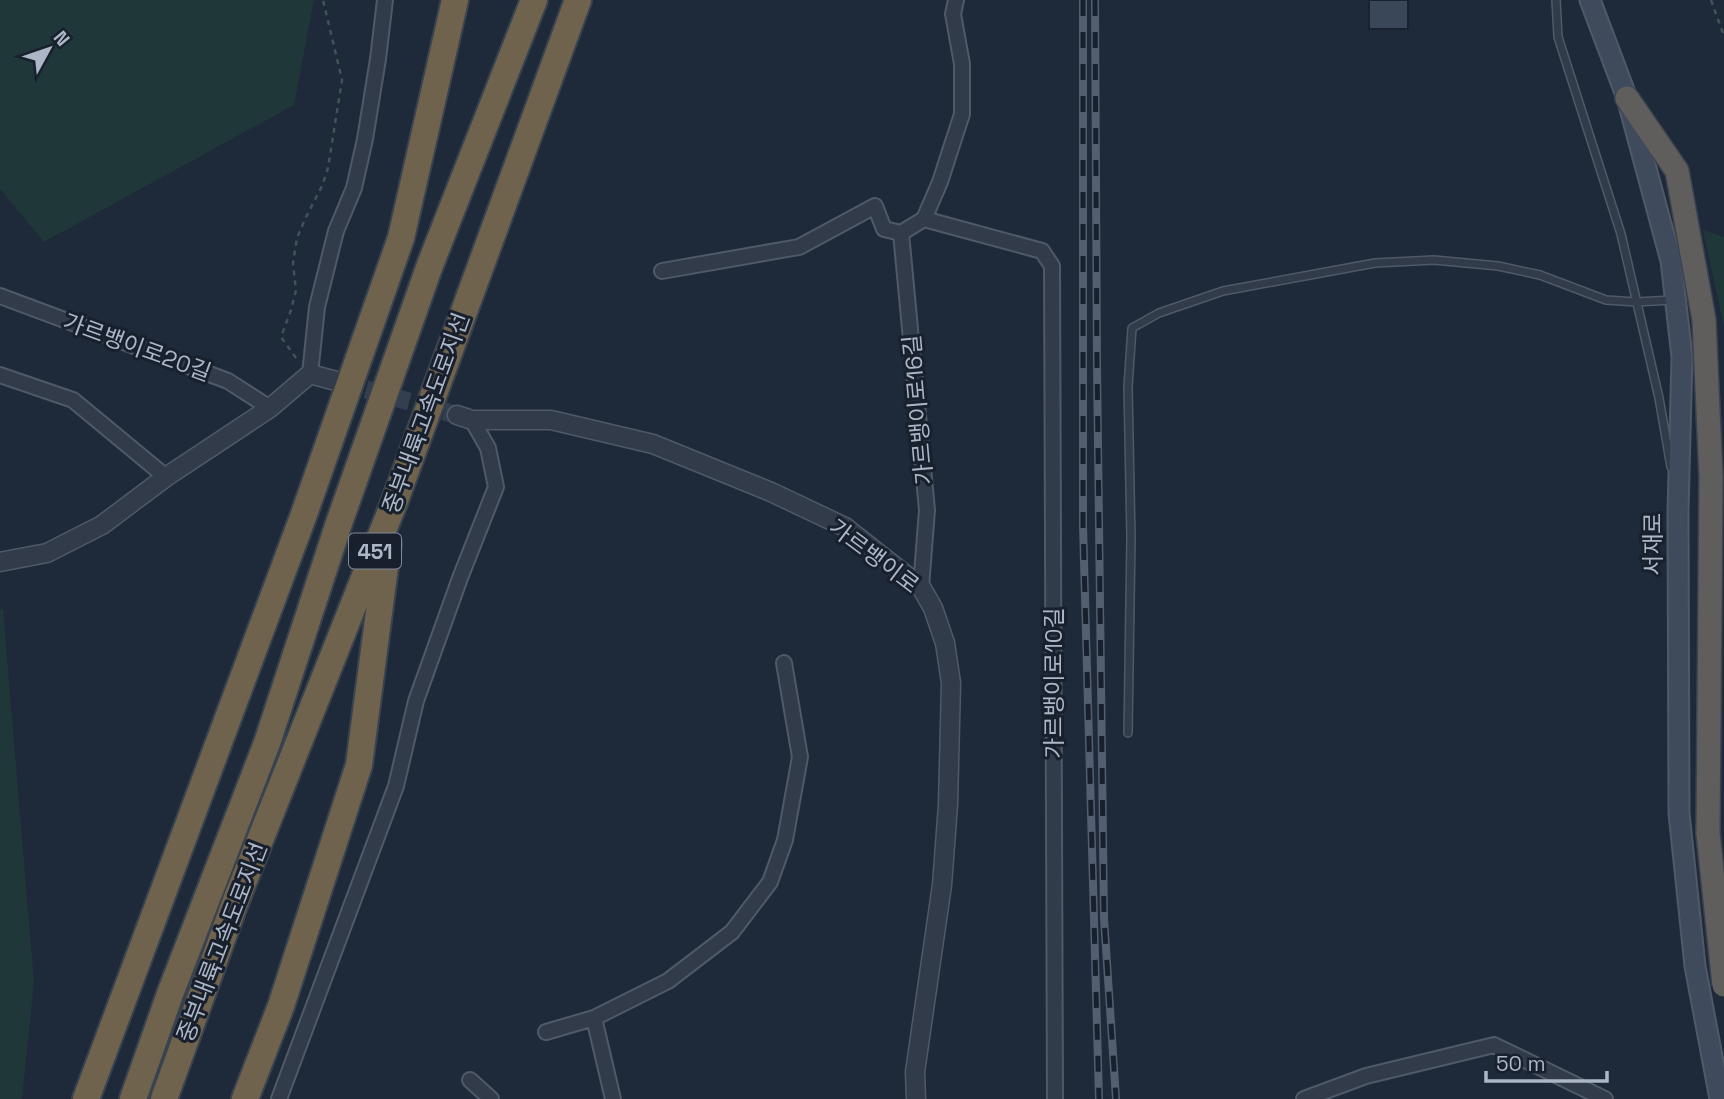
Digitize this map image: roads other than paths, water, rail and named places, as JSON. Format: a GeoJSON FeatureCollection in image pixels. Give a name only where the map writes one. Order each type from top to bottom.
{"type":"FeatureCollection","features":[{"type":"Feature","properties":{"kind":"highway"},"geometry":{"type":"LineString","coordinates":[[86,1099],[303,517],[401,238],[455,0]]}},
{"type":"Feature","properties":{"kind":"highway","name":"중부내륙고속도로지선"},"geometry":{"type":"LineString","coordinates":[[133,1099],[170,994],[267,743],[430,265],[534,0]]}},
{"type":"Feature","properties":{"kind":"highway","name":"중부내륙고속도로지선"},"geometry":{"type":"LineString","coordinates":[[164,1099],[235,904],[394,503],[578,0]]}},
{"type":"Feature","properties":{"kind":"highway"},"geometry":{"type":"LineString","coordinates":[[1627,98],[1677,171],[1704,320],[1711,477],[1708,833],[1724,985]]}},
{"type":"Feature","properties":{"kind":"highway"},"geometry":{"type":"LineString","coordinates":[[245,1099],[281,1006],[359,765],[394,503]]}},
{"type":"Feature","properties":{"kind":"highway"},"geometry":{"type":"LineString","coordinates":[[235,1099],[281,1006]]}},
{"type":"Feature","properties":{"kind":"main road","name":"서재로"},"geometry":{"type":"LineString","coordinates":[[1590,0],[1627,98],[1671,261],[1676,300],[1682,357],[1678,511],[1679,813],[1695,966],[1720,1099]]}},
{"type":"Feature","properties":{"kind":"street"},"geometry":{"type":"LineString","coordinates":[[0,562],[47,554],[102,525],[166,477],[270,408],[304,368],[335,231],[354,188],[365,138],[385,0]]}},
{"type":"Feature","properties":{"kind":"street"},"geometry":{"type":"LineString","coordinates":[[662,271],[799,247],[875,206],[884,229],[901,233],[924,219],[940,182],[962,114],[962,64],[953,14],[957,0]]}},
{"type":"Feature","properties":{"kind":"street","name":"가르뱅이로10길"},"geometry":{"type":"LineString","coordinates":[[924,219],[1042,251],[1052,266],[1055,1099]]}},
{"type":"Feature","properties":{"kind":"street","name":"가르뱅이로16길"},"geometry":{"type":"LineString","coordinates":[[901,233],[927,510],[921,587]]}},
{"type":"Feature","properties":{"kind":"street","name":"가르뱅이로20길"},"geometry":{"type":"LineString","coordinates":[[0,296],[228,381],[270,408]]}},
{"type":"Feature","properties":{"kind":"street"},"geometry":{"type":"LineString","coordinates":[[304,368],[340,382]]}},
{"type":"Feature","properties":{"kind":"street"},"geometry":{"type":"LineString","coordinates":[[0,375],[73,400],[166,477]]}},
{"type":"Feature","properties":{"kind":"street"},"geometry":{"type":"LineString","coordinates":[[279,1099],[396,786],[416,701],[496,488],[488,448],[465,418]]}},
{"type":"Feature","properties":{"kind":"street","name":"가르뱅이로"},"geometry":{"type":"LineString","coordinates":[[465,418],[551,420],[653,444],[771,492],[845,527],[921,587],[933,608],[945,643],[951,683],[948,805],[942,885],[915,1072],[916,1099]]}},
{"type":"Feature","properties":{"kind":"street"},"geometry":{"type":"LineString","coordinates":[[546,1032],[594,1018],[668,981],[732,932],[770,882],[785,840],[800,757],[784,663]]}},
{"type":"Feature","properties":{"kind":"street"},"geometry":{"type":"LineString","coordinates":[[594,1018],[613,1099]]}},
{"type":"Feature","properties":{"kind":"street"},"geometry":{"type":"LineString","coordinates":[[1304,1099],[1366,1076],[1494,1045],[1605,1099]]}},
{"type":"Feature","properties":{"kind":"street"},"geometry":{"type":"LineString","coordinates":[[470,1080],[491,1099]]}},
{"type":"Feature","properties":{"kind":"lane"},"geometry":{"type":"LineString","coordinates":[[1556,0],[1558,37],[1621,234],[1659,398],[1678,511]]}},
{"type":"Feature","properties":{"kind":"lane"},"geometry":{"type":"LineString","coordinates":[[1128,733],[1128,387],[1132,328],[1159,313],[1223,291],[1376,263],[1434,260],[1540,275],[1606,300],[1676,300]]}},
{"type":"Feature","properties":{"kind":"tunnel"},"geometry":{"type":"LineString","coordinates":[[340,382],[457,415]]}},
{"type":"Feature","properties":{"kind":"railway"},"geometry":{"type":"LineString","coordinates":[[1083,0],[1083,525],[1099,1099]]}},
{"type":"Feature","properties":{"kind":"railway"},"geometry":{"type":"LineString","coordinates":[[1095,0],[1104,918],[1116,1099]]}}]}
